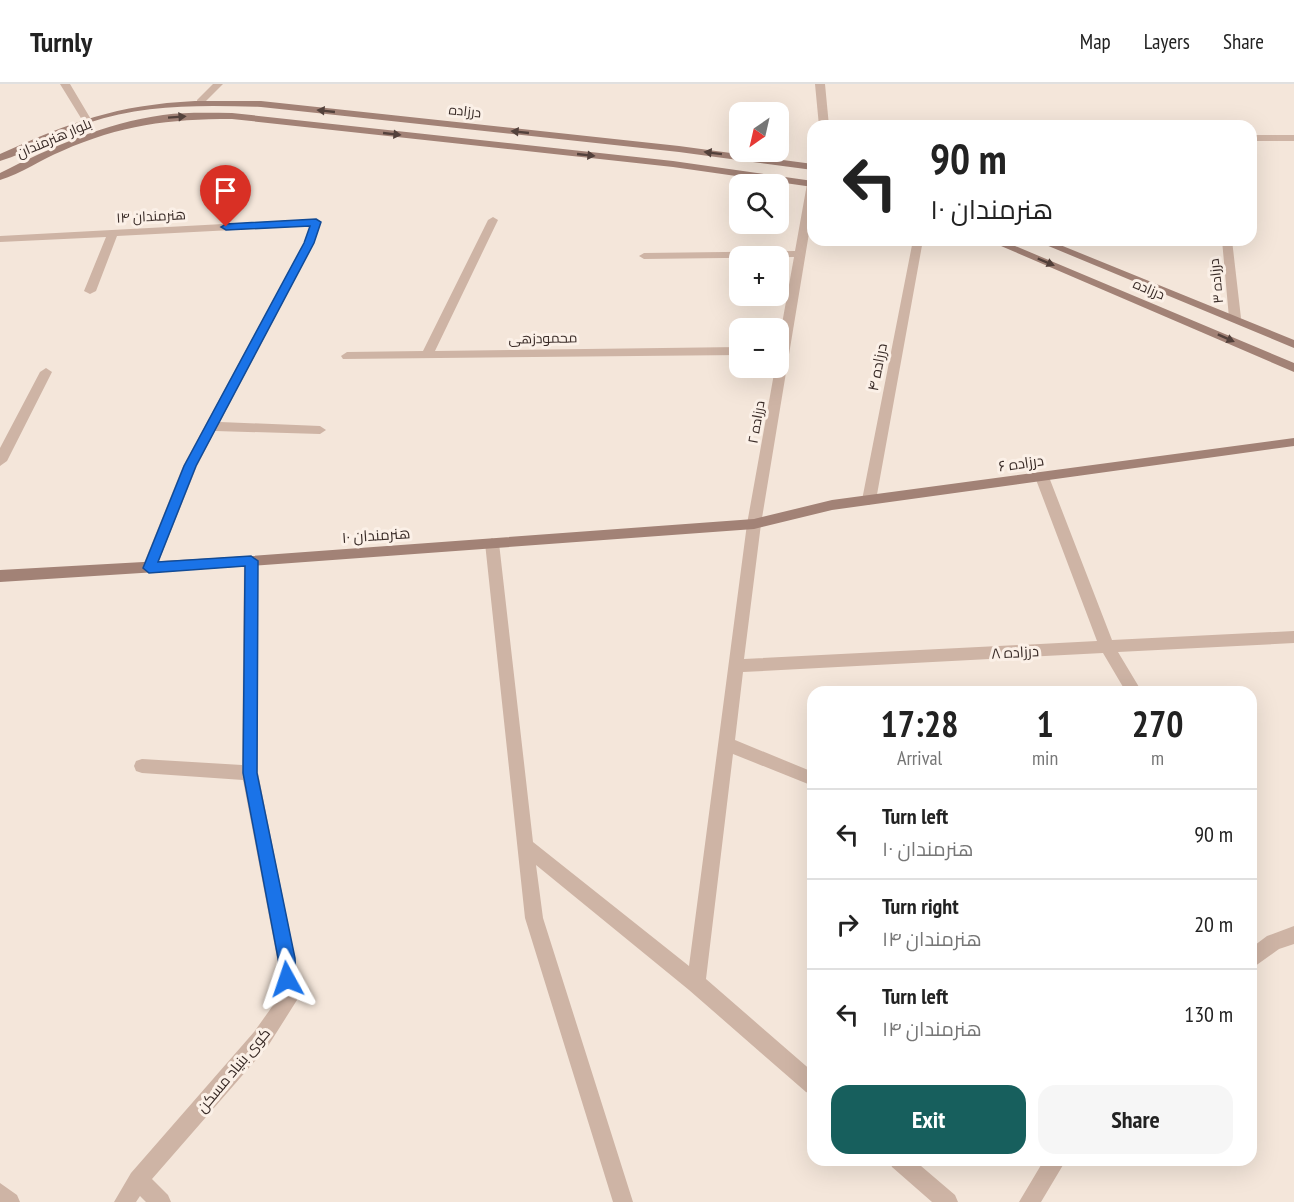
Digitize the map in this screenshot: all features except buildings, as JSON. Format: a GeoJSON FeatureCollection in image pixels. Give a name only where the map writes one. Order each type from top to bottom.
{"type":"FeatureCollection","features":[{"type":"Feature","properties":{"kind":"main road","name":"درزاده"},"geometry":{"type":"LineString","coordinates":[[113,113],[163,104],[200,102],[261,104],[679,148],[807,166]]}},
{"type":"Feature","properties":{"kind":"main road","name":"بلوار هنرمندان"},"geometry":{"type":"LineString","coordinates":[[0,158],[87,121],[113,113]]}},
{"type":"Feature","properties":{"kind":"main road"},"geometry":{"type":"LineString","coordinates":[[113,113],[120,126]]}},
{"type":"Feature","properties":{"kind":"main road","name":"درزاده"},"geometry":{"type":"LineString","coordinates":[[120,126],[162,118],[232,116],[673,164],[807,183]]}},
{"type":"Feature","properties":{"kind":"main road","name":"بلوار هنرمندان"},"geometry":{"type":"LineString","coordinates":[[0,177],[68,145],[120,126]]}},
{"type":"Feature","properties":{"kind":"main road","name":"درزاده"},"geometry":{"type":"LineString","coordinates":[[1006,246],[1294,368]]}},
{"type":"Feature","properties":{"kind":"main road","name":"درزاده"},"geometry":{"type":"LineString","coordinates":[[1054,246],[1294,344]]}},
{"type":"Feature","properties":{"kind":"main road","name":"درزاده ۶"},"geometry":{"type":"LineString","coordinates":[[754,524],[832,505],[1294,442]]}},
{"type":"Feature","properties":{"kind":"main road","name":"هنرمندان ۱۰"},"geometry":{"type":"LineString","coordinates":[[0,576],[251,561],[754,524]]}},
{"type":"Feature","properties":{"kind":"street"},"geometry":{"type":"LineString","coordinates":[[65,84],[87,121]]}},
{"type":"Feature","properties":{"kind":"street"},"geometry":{"type":"LineString","coordinates":[[200,102],[218,84]]}},
{"type":"Feature","properties":{"kind":"street"},"geometry":{"type":"LineString","coordinates":[[820,84],[823,120]]}},
{"type":"Feature","properties":{"kind":"street"},"geometry":{"type":"LineString","coordinates":[[1257,138],[1294,138]]}},
{"type":"Feature","properties":{"kind":"street","name":"درزاده ۲"},"geometry":{"type":"LineString","coordinates":[[787,318],[807,213]]}},
{"type":"Feature","properties":{"kind":"street"},"geometry":{"type":"LineString","coordinates":[[427,355],[493,220]]}},
{"type":"Feature","properties":{"kind":"street","name":"هنرمندان ۱۴"},"geometry":{"type":"LineString","coordinates":[[0,239],[316,222],[309,243],[190,466],[149,568]]}},
{"type":"Feature","properties":{"kind":"street"},"geometry":{"type":"LineString","coordinates":[[90,291],[113,233]]}},
{"type":"Feature","properties":{"kind":"street","name":"درزاده ۴"},"geometry":{"type":"LineString","coordinates":[[869,500],[917,246]]}},
{"type":"Feature","properties":{"kind":"street","name":"درزاده ۳"},"geometry":{"type":"LineString","coordinates":[[1228,246],[1235,318]]}},
{"type":"Feature","properties":{"kind":"street"},"geometry":{"type":"LineString","coordinates":[[644,256],[800,254]]}},
{"type":"Feature","properties":{"kind":"street","name":"محمودزهی"},"geometry":{"type":"LineString","coordinates":[[346,356],[729,351]]}},
{"type":"Feature","properties":{"kind":"street"},"geometry":{"type":"LineString","coordinates":[[0,461],[46,372]]}},
{"type":"Feature","properties":{"kind":"street","name":"درزاده ۲"},"geometry":{"type":"LineString","coordinates":[[696,983],[754,524],[777,378]]}},
{"type":"Feature","properties":{"kind":"street"},"geometry":{"type":"LineString","coordinates":[[211,426],[320,430]]}},
{"type":"Feature","properties":{"kind":"street"},"geometry":{"type":"LineString","coordinates":[[1042,477],[1107,647],[1130,686]]}},
{"type":"Feature","properties":{"kind":"street"},"geometry":{"type":"LineString","coordinates":[[492,543],[534,918],[623,1202]]}},
{"type":"Feature","properties":{"kind":"street","name":"کوی بنیاد مسکن"},"geometry":{"type":"LineString","coordinates":[[124,1202],[138,1180],[261,1039],[288,1000],[286,958],[250,773],[251,561]]}},
{"type":"Feature","properties":{"kind":"street","name":"درزاده ۸"},"geometry":{"type":"LineString","coordinates":[[736,666],[1294,638]]}},
{"type":"Feature","properties":{"kind":"street"},"geometry":{"type":"LineString","coordinates":[[726,744],[807,777]]}},
{"type":"Feature","properties":{"kind":"street"},"geometry":{"type":"LineString","coordinates":[[141,766],[250,773]]}},
{"type":"Feature","properties":{"kind":"street"},"geometry":{"type":"LineString","coordinates":[[525,846],[696,983],[807,1080]]}},
{"type":"Feature","properties":{"kind":"street"},"geometry":{"type":"LineString","coordinates":[[1257,955],[1273,942],[1294,935]]}},
{"type":"Feature","properties":{"kind":"street"},"geometry":{"type":"LineString","coordinates":[[906,1166],[948,1202]]}},
{"type":"Feature","properties":{"kind":"street"},"geometry":{"type":"LineString","coordinates":[[1029,1202],[1052,1166]]}},
{"type":"Feature","properties":{"kind":"street"},"geometry":{"type":"LineString","coordinates":[[138,1180],[161,1202]]}},
{"type":"Feature","properties":{"kind":"street"},"geometry":{"type":"LineString","coordinates":[[0,1193],[10,1202]]}},
{"type":"Feature","properties":{"kind":"route"},"geometry":{"type":"LineString","coordinates":[[226,227],[316,222],[309,243],[190,466],[149,568],[251,561],[250,773],[286,958],[287,979]]}}]}
